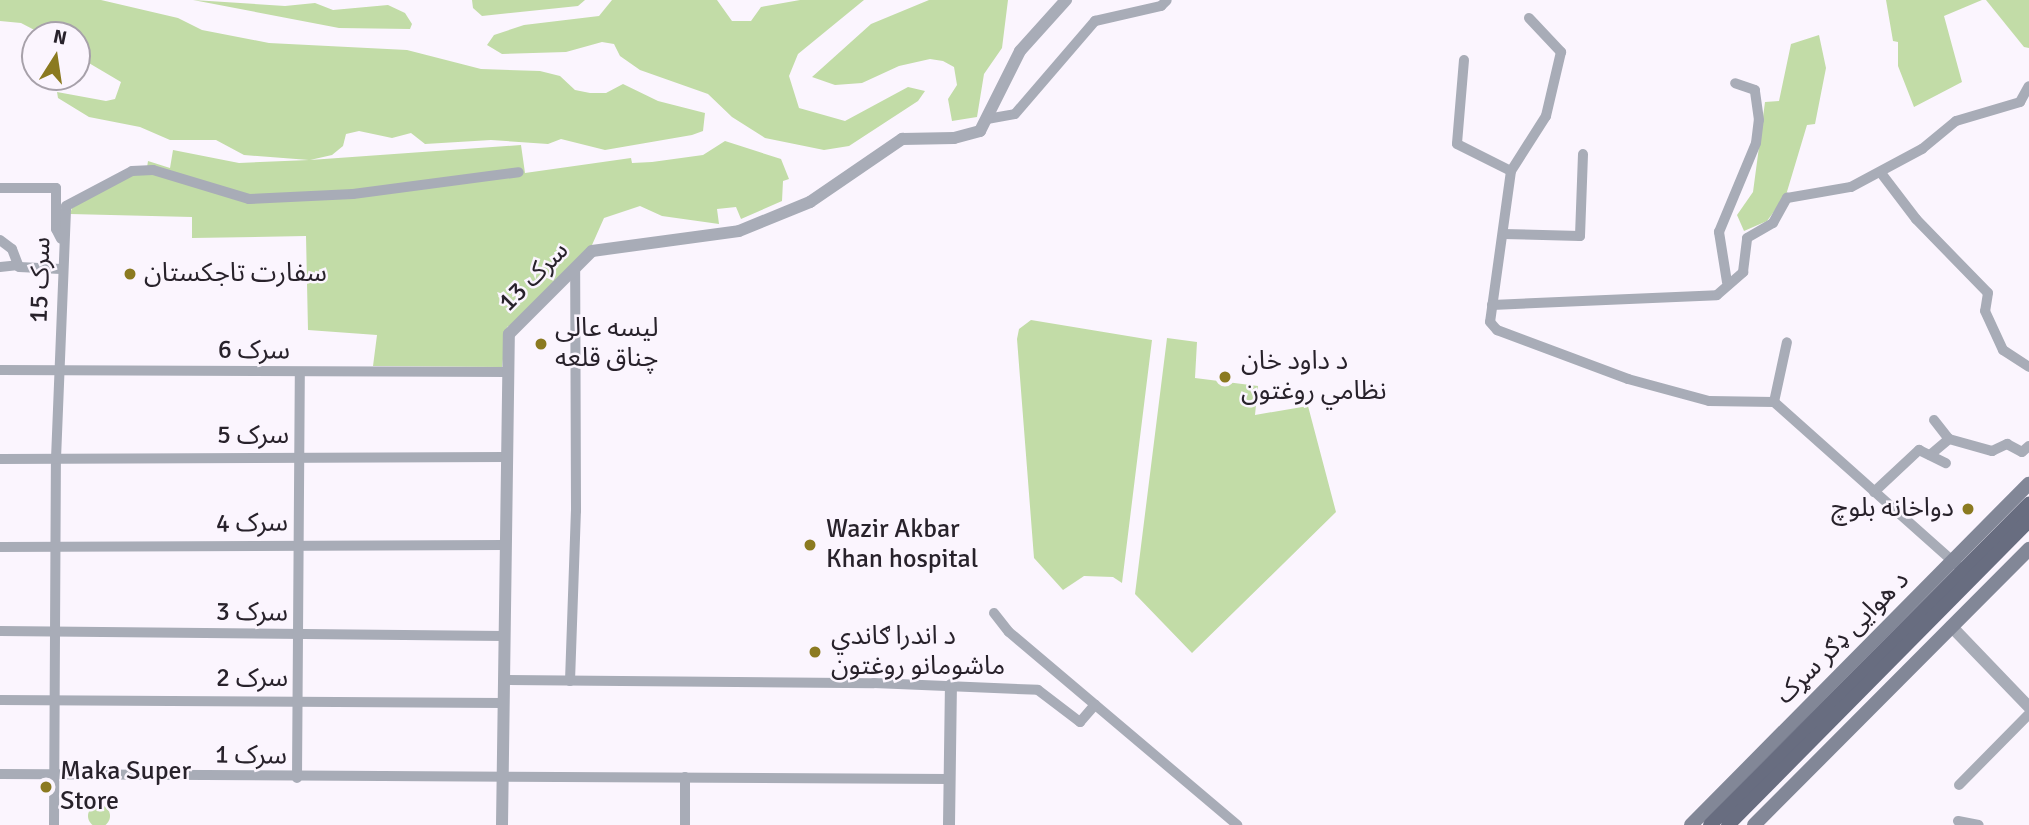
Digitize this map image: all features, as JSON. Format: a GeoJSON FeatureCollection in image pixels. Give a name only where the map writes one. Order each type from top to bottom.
{"type":"FeatureCollection","features":[{"type":"Feature","properties":{"kind":"main road","name":"د هوایی ډګر سړک"},"geometry":{"type":"LineString","coordinates":[[1692,825],[1958,565],[2029,484]]}},
{"type":"Feature","properties":{"kind":"main road"},"geometry":{"type":"LineString","coordinates":[[1710,825],[1958,565],[2029,504]]}},
{"type":"Feature","properties":{"kind":"main road"},"geometry":{"type":"LineString","coordinates":[[1728,825],[2029,521]]}},
{"type":"Feature","properties":{"kind":"main road"},"geometry":{"type":"LineString","coordinates":[[1754,825],[2029,549]]}},
{"type":"Feature","properties":{"kind":"street","name":"سرک 13"},"geometry":{"type":"LineString","coordinates":[[502,825],[509,334],[592,251],[738,231],[789,213],[902,139],[966,136],[980,131],[1020,51],[1066,0]]}},
{"type":"Feature","properties":{"kind":"street"},"geometry":{"type":"LineString","coordinates":[[987,118],[1015,114],[1095,22],[1161,6],[1167,0]]}},
{"type":"Feature","properties":{"kind":"street"},"geometry":{"type":"LineString","coordinates":[[1530,18],[1561,52],[1546,116],[1511,171],[1490,322],[1497,331],[1628,379],[1709,401],[1774,402],[1958,565]]}},
{"type":"Feature","properties":{"kind":"street"},"geometry":{"type":"LineString","coordinates":[[1464,60],[1457,144],[1511,171]]}},
{"type":"Feature","properties":{"kind":"street"},"geometry":{"type":"LineString","coordinates":[[1727,282],[1720,232],[1756,143],[1759,120],[1755,90],[1735,83]]}},
{"type":"Feature","properties":{"kind":"street"},"geometry":{"type":"LineString","coordinates":[[1881,173],[1922,149],[1956,121],[2020,102],[2029,86]]}},
{"type":"Feature","properties":{"kind":"street"},"geometry":{"type":"LineString","coordinates":[[1503,234],[1580,236],[1583,154]]}},
{"type":"Feature","properties":{"kind":"street","name":"سرک 15"},"geometry":{"type":"LineString","coordinates":[[54,825],[57,775],[56,459],[62,241],[66,206],[132,171],[153,170],[249,199],[353,194],[519,172]]}},
{"type":"Feature","properties":{"kind":"street"},"geometry":{"type":"LineString","coordinates":[[1492,305],[1717,295],[1727,282],[1743,272],[1751,233],[1773,223],[1787,198],[1851,187],[1877,171],[1916,219],[1988,293],[1985,311],[2003,350],[2029,367]]}},
{"type":"Feature","properties":{"kind":"street"},"geometry":{"type":"LineString","coordinates":[[0,188],[56,188],[56,229],[62,241]]}},
{"type":"Feature","properties":{"kind":"street"},"geometry":{"type":"LineString","coordinates":[[0,240],[12,249],[18,265]]}},
{"type":"Feature","properties":{"kind":"street"},"geometry":{"type":"LineString","coordinates":[[0,267],[18,265],[61,269]]}},
{"type":"Feature","properties":{"kind":"street"},"geometry":{"type":"LineString","coordinates":[[570,681],[577,485],[575,269]]}},
{"type":"Feature","properties":{"kind":"street"},"geometry":{"type":"LineString","coordinates":[[1774,402],[1787,342]]}},
{"type":"Feature","properties":{"kind":"street","name":"سرک 6"},"geometry":{"type":"LineString","coordinates":[[0,370],[508,372]]}},
{"type":"Feature","properties":{"kind":"street"},"geometry":{"type":"LineString","coordinates":[[298,778],[300,372]]}},
{"type":"Feature","properties":{"kind":"street"},"geometry":{"type":"LineString","coordinates":[[1934,419],[1949,439],[1992,451],[2007,444],[2022,452],[2029,446]]}},
{"type":"Feature","properties":{"kind":"street"},"geometry":{"type":"LineString","coordinates":[[1930,455],[1949,439]]}},
{"type":"Feature","properties":{"kind":"street"},"geometry":{"type":"LineString","coordinates":[[1874,492],[1919,450],[1946,463]]}},
{"type":"Feature","properties":{"kind":"street","name":"سرک 5"},"geometry":{"type":"LineString","coordinates":[[0,459],[506,457]]}},
{"type":"Feature","properties":{"kind":"street","name":"سرک 4"},"geometry":{"type":"LineString","coordinates":[[0,547],[505,545]]}},
{"type":"Feature","properties":{"kind":"street"},"geometry":{"type":"LineString","coordinates":[[994,614],[1095,705],[1237,825]]}},
{"type":"Feature","properties":{"kind":"street"},"geometry":{"type":"LineString","coordinates":[[1951,626],[2029,707]]}},
{"type":"Feature","properties":{"kind":"street","name":"سرک 3"},"geometry":{"type":"LineString","coordinates":[[0,631],[504,636]]}},
{"type":"Feature","properties":{"kind":"street"},"geometry":{"type":"LineString","coordinates":[[503,680],[951,685],[1038,690],[1080,722],[1095,705]]}},
{"type":"Feature","properties":{"kind":"street"},"geometry":{"type":"LineString","coordinates":[[949,825],[951,685]]}},
{"type":"Feature","properties":{"kind":"street","name":"سرک 2"},"geometry":{"type":"LineString","coordinates":[[0,700],[503,703]]}},
{"type":"Feature","properties":{"kind":"street"},"geometry":{"type":"LineString","coordinates":[[1959,785],[2029,714]]}},
{"type":"Feature","properties":{"kind":"street","name":"سرک 1"},"geometry":{"type":"LineString","coordinates":[[0,774],[298,778],[502,776],[950,779]]}},
{"type":"Feature","properties":{"kind":"street"},"geometry":{"type":"LineString","coordinates":[[685,777],[685,825]]}},
{"type":"Feature","properties":{"kind":"street"},"geometry":{"type":"LineString","coordinates":[[1958,821],[1979,825]]}},
{"type":"Feature","properties":{"kind":"green space"},"geometry":{"type":"Polygon","coordinates":[[[0,0],[101,0],[178,18],[202,30],[269,43],[407,50],[481,69],[540,71],[560,76],[575,90],[590,93],[606,93],[623,84],[658,101],[705,113],[703,131],[605,150],[561,139],[548,144],[491,140],[425,144],[411,133],[392,138],[359,131],[346,134],[343,146],[332,155],[310,160],[521,145],[525,173],[631,158],[632,163],[703,155],[725,141],[781,159],[789,179],[783,181],[782,201],[741,219],[736,207],[717,209],[719,224],[662,216],[640,206],[604,218],[592,245],[521,319],[507,327],[502,367],[373,366],[377,335],[308,330],[306,236],[192,238],[192,217],[70,214],[72,208],[133,173],[146,174],[148,161],[170,168],[173,150],[239,163],[309,160],[244,155],[216,140],[170,140],[140,127],[89,117],[58,98],[57,92],[106,101],[115,99],[121,82],[91,64],[91,21],[0,21],[0,0]]]}},
{"type":"Feature","properties":{"kind":"green space"},"geometry":{"type":"Polygon","coordinates":[[[193,0],[285,6],[315,3],[333,10],[388,5],[405,13],[412,24],[410,29],[339,28],[193,0]]]}},
{"type":"Feature","properties":{"kind":"green space"},"geometry":{"type":"Polygon","coordinates":[[[472,0],[585,0],[578,6],[482,16],[473,8],[472,0]]]}},
{"type":"Feature","properties":{"kind":"green space"},"geometry":{"type":"Polygon","coordinates":[[[612,0],[717,0],[732,21],[751,21],[761,7],[800,0],[864,0],[798,54],[789,76],[799,108],[845,121],[908,87],[925,91],[918,101],[849,146],[824,150],[765,138],[732,117],[708,94],[640,70],[620,56],[614,44],[602,42],[566,52],[502,54],[487,45],[494,35],[524,25],[599,16],[612,0]]]}},
{"type":"Feature","properties":{"kind":"green space"},"geometry":{"type":"Polygon","coordinates":[[[929,0],[1008,0],[1002,48],[984,74],[977,117],[952,121],[948,99],[957,85],[954,67],[943,61],[930,59],[899,66],[862,83],[835,85],[812,77],[871,24],[929,0]]]}},
{"type":"Feature","properties":{"kind":"green space"},"geometry":{"type":"Polygon","coordinates":[[[1886,0],[1982,0],[1944,16],[1962,82],[1914,107],[1898,66],[1898,42],[1893,41],[1886,0]]]}},
{"type":"Feature","properties":{"kind":"green space"},"geometry":{"type":"Polygon","coordinates":[[[1986,0],[2029,0],[2029,48],[2024,47],[1986,0]]]}},
{"type":"Feature","properties":{"kind":"green space"},"geometry":{"type":"Polygon","coordinates":[[[1819,35],[1826,68],[1815,124],[1807,125],[1786,195],[1767,221],[1744,231],[1737,215],[1753,192],[1765,102],[1779,101],[1791,44],[1819,35]]]}},
{"type":"Feature","properties":{"kind":"green space"},"geometry":{"type":"Polygon","coordinates":[[[1031,320],[1152,340],[1122,583],[1113,577],[1084,576],[1063,590],[1034,558],[1017,339],[1019,329],[1031,320]]]}},
{"type":"Feature","properties":{"kind":"green space"},"geometry":{"type":"Polygon","coordinates":[[[1167,338],[1197,342],[1195,378],[1258,386],[1255,415],[1308,406],[1336,512],[1192,653],[1135,594],[1167,338]]]}},
{"type":"Feature","properties":{"kind":"green space"},"geometry":{"type":"Polygon","coordinates":[[[99,805],[107,808],[110,816],[107,824],[99,827],[91,824],[88,816],[91,808],[99,805]]]}},
{"type":"Feature","properties":{"kind":"place","name":"سفارت تاجکستان"},"geometry":{"type":"Point","coordinates":[130,274]}},
{"type":"Feature","properties":{"kind":"place","name":"لیسه عالی چناق قلعه"},"geometry":{"type":"Point","coordinates":[541,344]}},
{"type":"Feature","properties":{"kind":"place","name":"د داود خان نظامي روغتون"},"geometry":{"type":"Point","coordinates":[1225,377]}},
{"type":"Feature","properties":{"kind":"place","name":"دواخانه بلوچ"},"geometry":{"type":"Point","coordinates":[1968,509]}},
{"type":"Feature","properties":{"kind":"place","name":"Wazir Akbar Khan hospital"},"geometry":{"type":"Point","coordinates":[810,545]}},
{"type":"Feature","properties":{"kind":"place","name":"د اندرا ګاندي ماشومانو روغتون"},"geometry":{"type":"Point","coordinates":[815,652]}},
{"type":"Feature","properties":{"kind":"place","name":"Maka Super Store"},"geometry":{"type":"Point","coordinates":[46,787]}}]}
